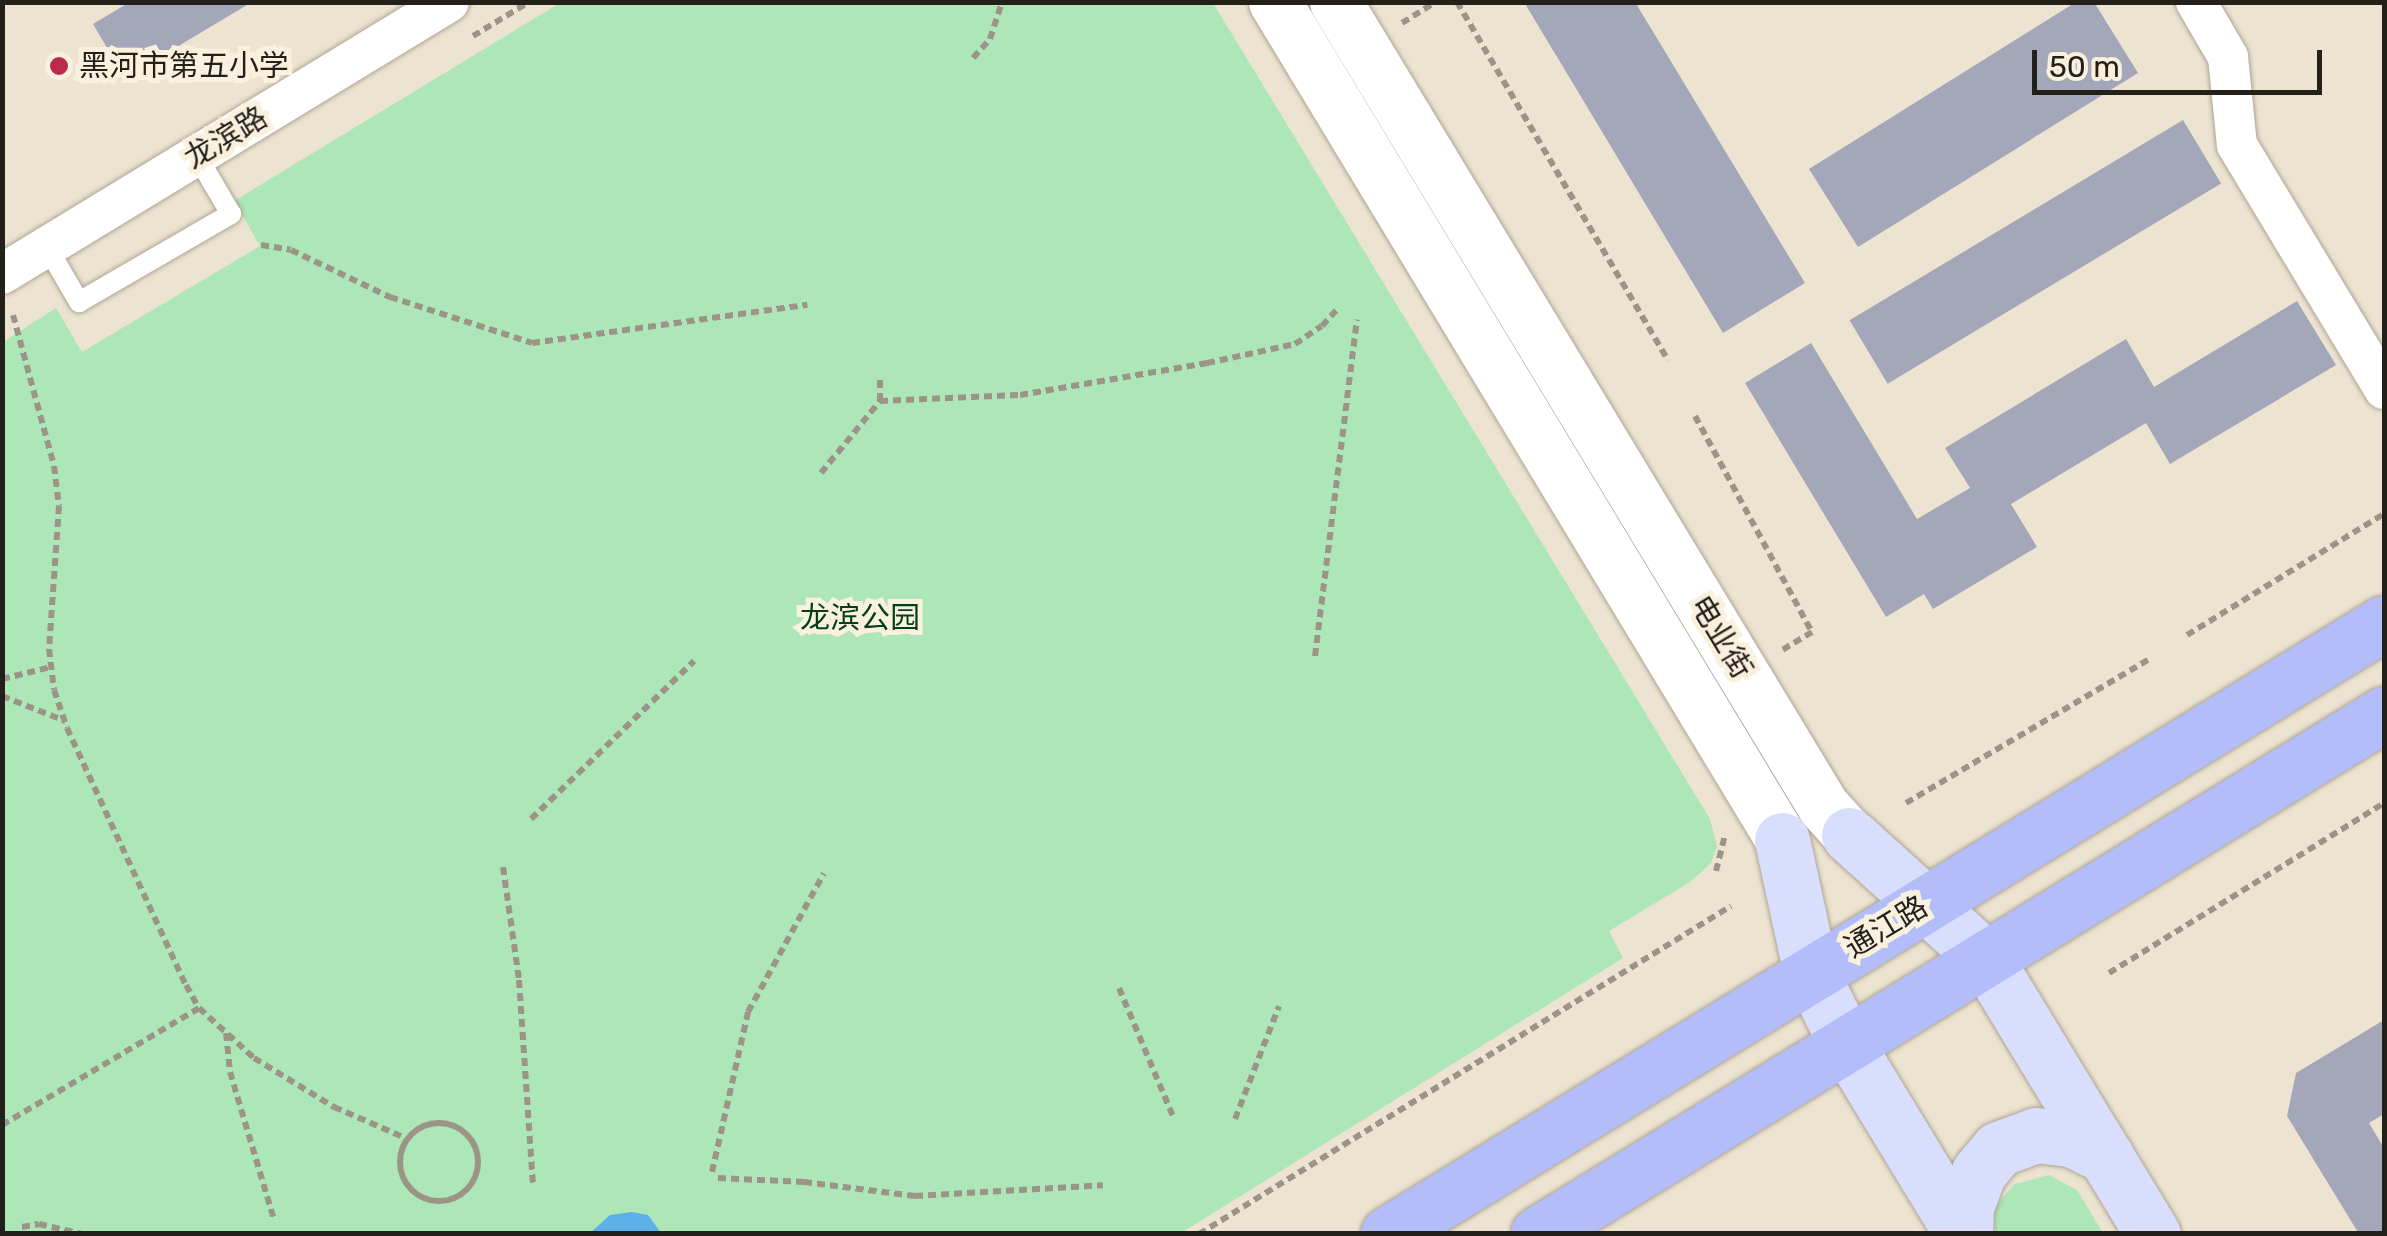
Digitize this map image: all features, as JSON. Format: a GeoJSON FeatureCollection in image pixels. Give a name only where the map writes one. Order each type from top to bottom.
{"type":"FeatureCollection","features":[{"type":"Feature","properties":{"kind":"main road","name":"通江路"},"geometry":{"type":"LineString","coordinates":[[1388,1234],[2384,623]]}},
{"type":"Feature","properties":{"kind":"main road"},"geometry":{"type":"LineString","coordinates":[[1538,1234],[2384,714]]}},
{"type":"Feature","properties":{"kind":"main road","name":"电业街"},"geometry":{"type":"LineString","coordinates":[[1849,835],[1985,958],[2154,1234]]}},
{"type":"Feature","properties":{"kind":"main road","name":"电业街"},"geometry":{"type":"LineString","coordinates":[[1782,840],[1811,973],[1846,1045],[1963,1234]]}},
{"type":"Feature","properties":{"kind":"main road"},"geometry":{"type":"LineString","coordinates":[[1963,1234],[1966,1207],[1979,1172],[1998,1149],[2036,1136],[2071,1139],[2106,1156]]}},
{"type":"Feature","properties":{"kind":"street","name":"龙滨路"},"geometry":{"type":"LineString","coordinates":[[2,274],[449,2]]}},
{"type":"Feature","properties":{"kind":"street","name":"电业街"},"geometry":{"type":"LineString","coordinates":[[1275,2],[1782,840]]}},
{"type":"Feature","properties":{"kind":"street","name":"电业街"},"geometry":{"type":"LineString","coordinates":[[1336,2],[1824,807],[1849,835]]}},
{"type":"Feature","properties":{"kind":"street"},"geometry":{"type":"LineString","coordinates":[[2196,2],[2228,57],[2237,146],[2384,388]]}},
{"type":"Feature","properties":{"kind":"lane"},"geometry":{"type":"LineString","coordinates":[[47,247],[79,302],[231,214],[197,156]]}},
{"type":"Feature","properties":{"kind":"path"},"geometry":{"type":"LineString","coordinates":[[974,58],[990,39],[1002,2]]}},
{"type":"Feature","properties":{"kind":"path"},"geometry":{"type":"LineString","coordinates":[[1391,14],[1398,26],[1436,2]]}},
{"type":"Feature","properties":{"kind":"path"},"geometry":{"type":"LineString","coordinates":[[1457,2],[1668,360]]}},
{"type":"Feature","properties":{"kind":"path"},"geometry":{"type":"LineString","coordinates":[[260,245],[291,250],[390,297],[532,343],[807,306]]}},
{"type":"Feature","properties":{"kind":"path"},"geometry":{"type":"LineString","coordinates":[[880,400],[1020,395],[1207,363],[1295,344],[1322,326],[1339,307]]}},
{"type":"Feature","properties":{"kind":"path"},"geometry":{"type":"LineString","coordinates":[[13,314],[54,466],[59,506],[51,667],[65,722],[199,1008],[254,1058],[334,1107],[408,1139]]}},
{"type":"Feature","properties":{"kind":"path"},"geometry":{"type":"LineString","coordinates":[[1315,656],[1357,320]]}},
{"type":"Feature","properties":{"kind":"path"},"geometry":{"type":"LineString","coordinates":[[821,473],[880,400],[880,375]]}},
{"type":"Feature","properties":{"kind":"path"},"geometry":{"type":"LineString","coordinates":[[1696,416],[1812,632],[1780,651],[1789,667]]}},
{"type":"Feature","properties":{"kind":"path"},"geometry":{"type":"LineString","coordinates":[[2187,636],[2384,514]]}},
{"type":"Feature","properties":{"kind":"path"},"geometry":{"type":"LineString","coordinates":[[1906,803],[2151,658]]}},
{"type":"Feature","properties":{"kind":"path"},"geometry":{"type":"LineString","coordinates":[[531,819],[694,660]]}},
{"type":"Feature","properties":{"kind":"path"},"geometry":{"type":"LineString","coordinates":[[2,678],[51,667]]}},
{"type":"Feature","properties":{"kind":"path"},"geometry":{"type":"LineString","coordinates":[[2,696],[65,722]]}},
{"type":"Feature","properties":{"kind":"path"},"geometry":{"type":"LineString","coordinates":[[2109,973],[2384,803]]}},
{"type":"Feature","properties":{"kind":"path"},"geometry":{"type":"LineString","coordinates":[[503,868],[519,980],[533,1186]]}},
{"type":"Feature","properties":{"kind":"path"},"geometry":{"type":"LineString","coordinates":[[824,873],[748,1012],[714,1175],[915,1196],[1104,1185]]}},
{"type":"Feature","properties":{"kind":"path"},"geometry":{"type":"LineString","coordinates":[[1199,1234],[1731,906]]}},
{"type":"Feature","properties":{"kind":"path"},"geometry":{"type":"LineString","coordinates":[[1119,988],[1174,1119]]}},
{"type":"Feature","properties":{"kind":"path"},"geometry":{"type":"LineString","coordinates":[[1236,1120],[1279,1006]]}},
{"type":"Feature","properties":{"kind":"path"},"geometry":{"type":"LineString","coordinates":[[2,1125],[199,1008]]}},
{"type":"Feature","properties":{"kind":"path"},"geometry":{"type":"LineString","coordinates":[[226,1032],[230,1072],[258,1153],[274,1220]]}},
{"type":"Feature","properties":{"kind":"path"},"geometry":{"type":"LineString","coordinates":[[429,1124],[454,1125],[474,1142],[478,1154],[474,1180],[467,1190],[444,1201],[423,1202],[403,1176],[400,1163],[408,1139],[429,1124]]}},
{"type":"Feature","properties":{"kind":"path"},"geometry":{"type":"LineString","coordinates":[[22,1227],[39,1224],[82,1234]]}},
{"type":"Feature","properties":{"kind":"green space","name":"龙滨公园"},"geometry":{"type":"Polygon","coordinates":[[[560,3],[1213,3],[1710,819],[1717,846],[1711,863],[1690,882],[1609,931],[1623,958],[1181,1233],[3,1234],[3,342],[56,308],[82,352],[260,246],[234,201],[560,3]]]}},
{"type":"Feature","properties":{"kind":"green space"},"geometry":{"type":"Polygon","coordinates":[[[2049,1175],[2077,1190],[2103,1233],[1995,1233],[1994,1207],[2015,1184],[2049,1175]]]}},
{"type":"Feature","properties":{"kind":"water"},"geometry":{"type":"Polygon","coordinates":[[[610,1215],[648,1215],[661,1233],[590,1233],[610,1215]]]}},
{"type":"Feature","properties":{"kind":"building"},"geometry":{"type":"Polygon","coordinates":[[[130,2],[252,2],[125,78],[93,24],[130,2]]]}},
{"type":"Feature","properties":{"kind":"building"},"geometry":{"type":"Polygon","coordinates":[[[1524,2],[1635,2],[1805,283],[1723,333],[1524,2]]]}},
{"type":"Feature","properties":{"kind":"building"},"geometry":{"type":"Polygon","coordinates":[[[2076,2],[2094,2],[2138,73],[1858,247],[1809,169],[2076,2]]]}},
{"type":"Feature","properties":{"kind":"building"},"geometry":{"type":"Polygon","coordinates":[[[2183,120],[2221,183],[1888,384],[1850,320],[2183,120]]]}},
{"type":"Feature","properties":{"kind":"building"},"geometry":{"type":"Polygon","coordinates":[[[2297,301],[2336,365],[2170,464],[2146,423],[2011,504],[2037,547],[1933,609],[1924,594],[1886,617],[1745,383],[1811,343],[1917,519],[1970,488],[1945,448],[2126,339],[2154,387],[2297,301]]]}},
{"type":"Feature","properties":{"kind":"building"},"geometry":{"type":"Polygon","coordinates":[[[2384,1020],[2384,1114],[2369,1123],[2384,1148],[2384,1234],[2359,1234],[2287,1116],[2296,1073],[2384,1020]]]}},
{"type":"Feature","properties":{"kind":"place","name":"黑河市第五小学"},"geometry":{"type":"Point","coordinates":[59,66]}}]}
